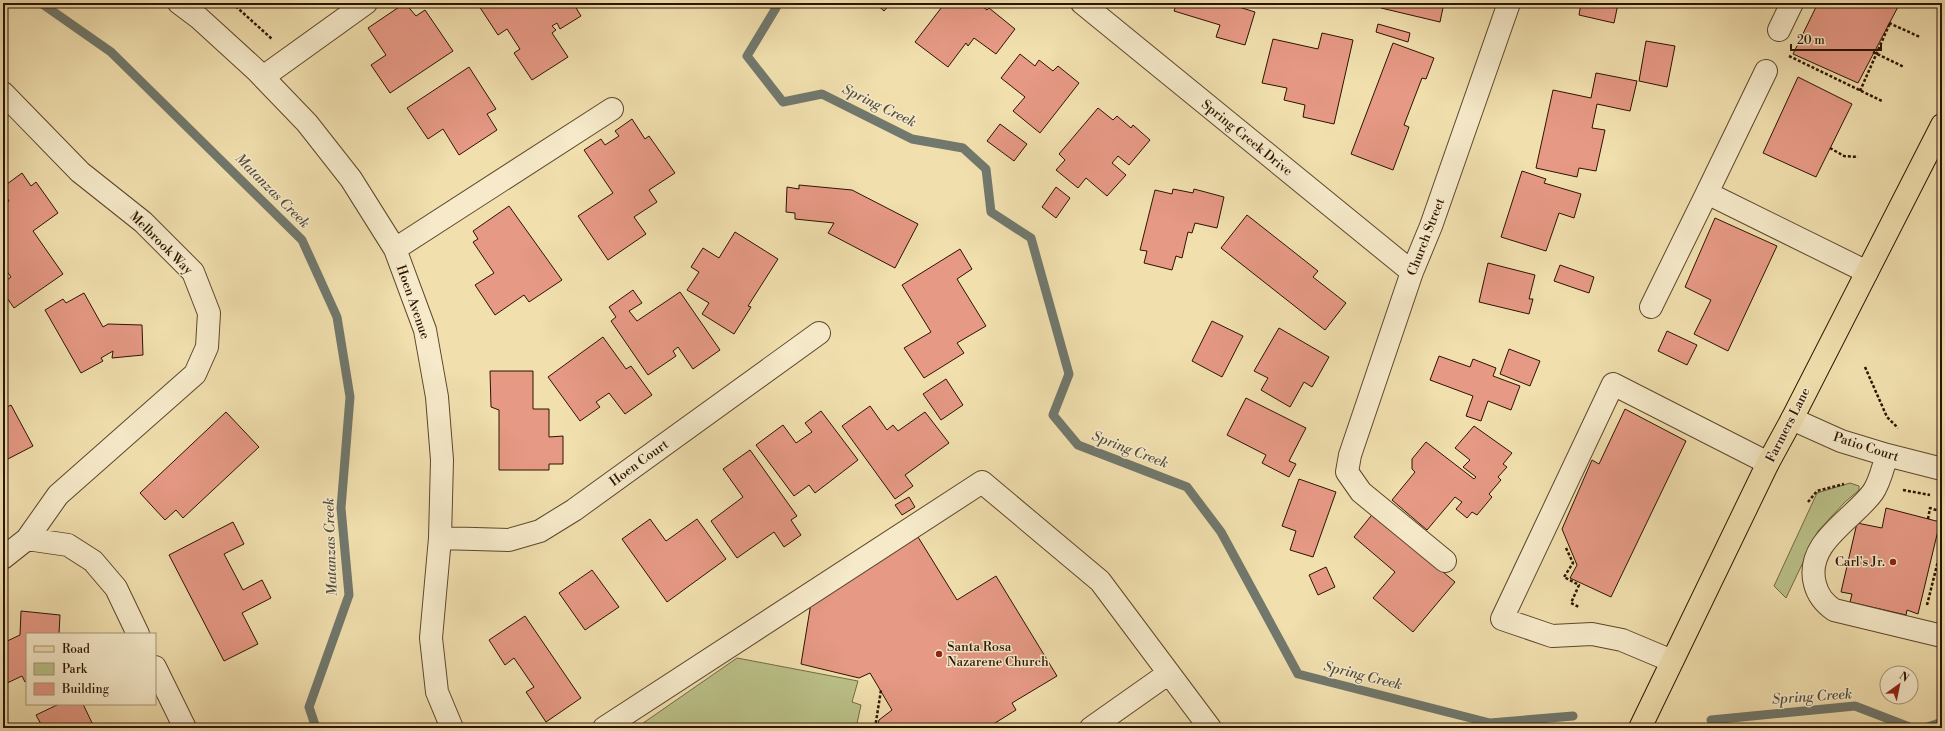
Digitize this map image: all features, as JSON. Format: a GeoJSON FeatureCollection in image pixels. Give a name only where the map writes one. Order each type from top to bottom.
{"type":"FeatureCollection","features":[{"type":"Feature","properties":{"kind":"main road","name":"Farmers Lane"},"geometry":{"type":"LineString","coordinates":[[1640,728],[1768,463],[1942,125]]}},
{"type":"Feature","properties":{"kind":"street","name":"Hoen Avenue"},"geometry":{"type":"LineString","coordinates":[[179,3],[199,18],[263,77],[307,123],[351,179],[396,249],[425,330],[437,397],[442,460],[440,538],[431,638],[436,692],[452,728]]}},
{"type":"Feature","properties":{"kind":"street"},"geometry":{"type":"LineString","coordinates":[[263,77],[366,3]]}},
{"type":"Feature","properties":{"kind":"street","name":"Spring Creek Drive"},"geometry":{"type":"LineString","coordinates":[[1082,3],[1103,11],[1412,272]]}},
{"type":"Feature","properties":{"kind":"street","name":"Church Street"},"geometry":{"type":"LineString","coordinates":[[1445,561],[1361,492],[1348,472],[1350,455],[1412,272],[1431,226],[1509,3]]}},
{"type":"Feature","properties":{"kind":"street"},"geometry":{"type":"LineString","coordinates":[[1779,30],[1792,3]]}},
{"type":"Feature","properties":{"kind":"street"},"geometry":{"type":"LineString","coordinates":[[1651,307],[1766,70]]}},
{"type":"Feature","properties":{"kind":"street","name":"Melbrook Way"},"geometry":{"type":"LineString","coordinates":[[3,93],[80,172],[143,222],[193,272],[209,313],[207,346],[195,374],[58,495],[27,539],[3,558]]}},
{"type":"Feature","properties":{"kind":"street"},"geometry":{"type":"LineString","coordinates":[[396,249],[612,109]]}},
{"type":"Feature","properties":{"kind":"street"},"geometry":{"type":"LineString","coordinates":[[1707,193],[1867,272]]}},
{"type":"Feature","properties":{"kind":"street","name":"Hoen Court"},"geometry":{"type":"LineString","coordinates":[[440,538],[510,540],[540,531],[574,510],[819,334]]}},
{"type":"Feature","properties":{"kind":"street"},"geometry":{"type":"LineString","coordinates":[[1672,661],[1622,640],[1592,634],[1552,636],[1502,618],[1613,384],[1768,463]]}},
{"type":"Feature","properties":{"kind":"street","name":"Patio Court"},"geometry":{"type":"LineString","coordinates":[[1792,419],[1841,441],[1887,455],[1942,469]]}},
{"type":"Feature","properties":{"kind":"street"},"geometry":{"type":"LineString","coordinates":[[1887,455],[1878,484],[1872,493],[1831,534],[1817,556],[1814,565],[1813,578],[1816,589],[1824,602],[1834,610],[1942,636]]}},
{"type":"Feature","properties":{"kind":"street"},"geometry":{"type":"LineString","coordinates":[[604,728],[982,482],[1100,581],[1210,728]]}},
{"type":"Feature","properties":{"kind":"street"},"geometry":{"type":"LineString","coordinates":[[27,539],[68,545],[93,561],[116,588],[138,633]]}},
{"type":"Feature","properties":{"kind":"street"},"geometry":{"type":"LineString","coordinates":[[156,669],[185,728]]}},
{"type":"Feature","properties":{"kind":"street"},"geometry":{"type":"LineString","coordinates":[[1091,728],[1169,673]]}},
{"type":"Feature","properties":{"kind":"path"},"geometry":{"type":"LineString","coordinates":[[232,3],[292,55]]}},
{"type":"Feature","properties":{"kind":"path"},"geometry":{"type":"LineString","coordinates":[[1860,91],[1889,23],[1920,37]]}},
{"type":"Feature","properties":{"kind":"path"},"geometry":{"type":"LineString","coordinates":[[1789,50],[1786,54],[1882,101]]}},
{"type":"Feature","properties":{"kind":"path"},"geometry":{"type":"LineString","coordinates":[[1873,52],[1904,67]]}},
{"type":"Feature","properties":{"kind":"path"},"geometry":{"type":"LineString","coordinates":[[1830,148],[1844,156],[1858,157]]}},
{"type":"Feature","properties":{"kind":"path"},"geometry":{"type":"LineString","coordinates":[[1865,367],[1887,417],[1898,428]]}},
{"type":"Feature","properties":{"kind":"path"},"geometry":{"type":"LineString","coordinates":[[1808,502],[1817,491],[1850,482]]}},
{"type":"Feature","properties":{"kind":"path"},"geometry":{"type":"LineString","coordinates":[[1878,484],[1926,495],[1936,495]]}},
{"type":"Feature","properties":{"kind":"path"},"geometry":{"type":"LineString","coordinates":[[1928,519],[1930,508],[1942,512]]}},
{"type":"Feature","properties":{"kind":"path"},"geometry":{"type":"LineString","coordinates":[[1564,544],[1573,563],[1564,577],[1579,585],[1571,603],[1585,609]]}},
{"type":"Feature","properties":{"kind":"path"},"geometry":{"type":"LineString","coordinates":[[1925,611],[1942,545]]}},
{"type":"Feature","properties":{"kind":"path"},"geometry":{"type":"LineString","coordinates":[[875,728],[881,690]]}},
{"type":"Feature","properties":{"kind":"green space"},"geometry":{"type":"Polygon","coordinates":[[[1850,483],[1859,486],[1859,490],[1844,503],[1818,531],[1786,598],[1774,586],[1817,493],[1850,483]]]}},
{"type":"Feature","properties":{"kind":"green space"},"geometry":{"type":"Polygon","coordinates":[[[737,658],[858,681],[852,702],[861,705],[856,728],[636,728],[737,658]]]}},
{"type":"Feature","properties":{"kind":"building"},"geometry":{"type":"Polygon","coordinates":[[[405,3],[416,16],[425,10],[453,51],[390,93],[371,65],[386,55],[368,28],[405,3]]]}},
{"type":"Feature","properties":{"kind":"building"},"geometry":{"type":"Polygon","coordinates":[[[483,3],[573,3],[581,16],[560,29],[557,23],[552,26],[556,30],[552,33],[568,57],[532,80],[514,53],[520,49],[507,29],[498,35],[479,6],[483,3]]]}},
{"type":"Feature","properties":{"kind":"building"},"geometry":{"type":"Polygon","coordinates":[[[875,3],[891,3],[884,11],[875,3]]]}},
{"type":"Feature","properties":{"kind":"building"},"geometry":{"type":"Polygon","coordinates":[[[945,3],[978,3],[987,10],[989,8],[1015,29],[996,54],[974,38],[968,46],[966,43],[948,67],[915,42],[945,3]]]}},
{"type":"Feature","properties":{"kind":"building"},"geometry":{"type":"Polygon","coordinates":[[[1177,3],[1226,3],[1255,12],[1245,45],[1216,37],[1220,25],[1174,11],[1177,3]]]}},
{"type":"Feature","properties":{"kind":"building"},"geometry":{"type":"Polygon","coordinates":[[[1382,3],[1444,3],[1440,22],[1381,8],[1382,3]]]}},
{"type":"Feature","properties":{"kind":"building"},"geometry":{"type":"Polygon","coordinates":[[[1581,3],[1630,3],[1629,6],[1618,4],[1614,23],[1579,15],[1581,3]]]}},
{"type":"Feature","properties":{"kind":"building"},"geometry":{"type":"Polygon","coordinates":[[[1818,3],[1900,3],[1858,83],[1793,54],[1818,3]]]}},
{"type":"Feature","properties":{"kind":"building"},"geometry":{"type":"Polygon","coordinates":[[[1378,24],[1410,33],[1408,42],[1376,32],[1378,24]]]}},
{"type":"Feature","properties":{"kind":"building"},"geometry":{"type":"Polygon","coordinates":[[[1322,33],[1353,40],[1334,124],[1303,117],[1305,105],[1284,100],[1287,88],[1262,83],[1273,39],[1318,49],[1322,33]]]}},
{"type":"Feature","properties":{"kind":"building"},"geometry":{"type":"Polygon","coordinates":[[[1646,41],[1675,46],[1667,87],[1639,81],[1646,41]]]}},
{"type":"Feature","properties":{"kind":"building"},"geometry":{"type":"Polygon","coordinates":[[[1393,43],[1434,58],[1426,79],[1422,78],[1404,125],[1409,127],[1393,170],[1351,154],[1393,43]]]}},
{"type":"Feature","properties":{"kind":"building"},"geometry":{"type":"Polygon","coordinates":[[[1020,54],[1035,66],[1039,60],[1053,71],[1058,66],[1079,83],[1040,133],[1013,111],[1025,97],[1001,78],[1020,54]]]}},
{"type":"Feature","properties":{"kind":"building"},"geometry":{"type":"Polygon","coordinates":[[[469,67],[496,109],[487,114],[497,130],[459,155],[443,129],[428,139],[407,108],[469,67]]]}},
{"type":"Feature","properties":{"kind":"building"},"geometry":{"type":"Polygon","coordinates":[[[1596,73],[1637,81],[1630,111],[1597,104],[1592,128],[1605,130],[1596,171],[1579,168],[1577,177],[1536,168],[1553,90],[1591,98],[1596,73]]]}},
{"type":"Feature","properties":{"kind":"building"},"geometry":{"type":"Polygon","coordinates":[[[1798,77],[1852,104],[1816,177],[1763,153],[1798,77]]]}},
{"type":"Feature","properties":{"kind":"building"},"geometry":{"type":"Polygon","coordinates":[[[1098,108],[1113,120],[1117,116],[1131,128],[1133,125],[1150,140],[1129,165],[1118,156],[1112,163],[1126,175],[1107,196],[1086,178],[1078,188],[1056,170],[1065,160],[1059,154],[1098,108]]]}},
{"type":"Feature","properties":{"kind":"building"},"geometry":{"type":"Polygon","coordinates":[[[632,119],[645,139],[649,136],[675,173],[649,190],[657,202],[634,217],[646,234],[608,260],[578,216],[613,193],[584,150],[601,139],[605,145],[619,136],[615,131],[632,119]]]}},
{"type":"Feature","properties":{"kind":"building"},"geometry":{"type":"Polygon","coordinates":[[[1000,124],[1027,144],[1014,161],[987,141],[1000,124]]]}},
{"type":"Feature","properties":{"kind":"building"},"geometry":{"type":"Polygon","coordinates":[[[1522,171],[1546,179],[1544,183],[1581,194],[1574,218],[1559,213],[1546,251],[1501,237],[1522,171]]]}},
{"type":"Feature","properties":{"kind":"building"},"geometry":{"type":"Polygon","coordinates":[[[22,173],[31,186],[36,182],[58,213],[33,231],[63,274],[14,308],[3,292],[3,283],[11,277],[3,266],[3,205],[9,201],[3,192],[3,187],[22,173]]]}},
{"type":"Feature","properties":{"kind":"building"},"geometry":{"type":"Polygon","coordinates":[[[799,185],[852,190],[918,224],[895,268],[828,233],[834,223],[795,219],[795,213],[786,212],[787,187],[799,189],[799,185]]]}},
{"type":"Feature","properties":{"kind":"building"},"geometry":{"type":"Polygon","coordinates":[[[1056,187],[1070,198],[1056,218],[1042,207],[1056,187]]]}},
{"type":"Feature","properties":{"kind":"building"},"geometry":{"type":"Polygon","coordinates":[[[1173,189],[1193,193],[1194,189],[1224,197],[1217,228],[1195,223],[1192,233],[1188,232],[1182,258],[1176,256],[1172,270],[1144,263],[1147,251],[1140,250],[1155,190],[1172,194],[1173,189]]]}},
{"type":"Feature","properties":{"kind":"building"},"geometry":{"type":"Polygon","coordinates":[[[509,206],[562,280],[529,302],[524,295],[495,315],[475,285],[494,273],[473,242],[478,239],[473,231],[509,206]]]}},
{"type":"Feature","properties":{"kind":"building"},"geometry":{"type":"Polygon","coordinates":[[[1247,215],[1318,271],[1313,277],[1346,303],[1325,330],[1221,248],[1247,215]]]}},
{"type":"Feature","properties":{"kind":"building"},"geometry":{"type":"Polygon","coordinates":[[[1715,218],[1777,246],[1728,351],[1694,334],[1711,300],[1685,287],[1715,218]]]}},
{"type":"Feature","properties":{"kind":"building"},"geometry":{"type":"Polygon","coordinates":[[[735,232],[778,259],[748,306],[751,307],[734,334],[702,314],[709,303],[687,290],[699,272],[691,267],[703,248],[719,258],[735,232]]]}},
{"type":"Feature","properties":{"kind":"building"},"geometry":{"type":"Polygon","coordinates":[[[960,249],[972,269],[957,279],[986,326],[957,343],[964,353],[924,378],[904,348],[931,332],[902,285],[960,249]]]}},
{"type":"Feature","properties":{"kind":"building"},"geometry":{"type":"Polygon","coordinates":[[[1488,263],[1535,275],[1529,299],[1533,299],[1529,314],[1479,302],[1488,263]]]}},
{"type":"Feature","properties":{"kind":"building"},"geometry":{"type":"Polygon","coordinates":[[[1560,265],[1594,277],[1589,293],[1554,281],[1560,265]]]}},
{"type":"Feature","properties":{"kind":"building"},"geometry":{"type":"Polygon","coordinates":[[[633,290],[642,303],[629,311],[637,321],[680,292],[720,350],[693,369],[678,347],[673,351],[676,356],[648,375],[611,321],[616,317],[609,307],[633,290]]]}},
{"type":"Feature","properties":{"kind":"building"},"geometry":{"type":"Polygon","coordinates":[[[84,293],[103,327],[108,324],[142,325],[143,355],[112,358],[113,351],[101,358],[103,361],[81,373],[45,310],[63,299],[66,303],[84,293]]]}},
{"type":"Feature","properties":{"kind":"building"},"geometry":{"type":"Polygon","coordinates":[[[1212,321],[1243,336],[1222,377],[1192,361],[1212,321]]]}},
{"type":"Feature","properties":{"kind":"building"},"geometry":{"type":"Polygon","coordinates":[[[1279,328],[1329,357],[1312,387],[1304,382],[1290,407],[1261,390],[1268,378],[1254,371],[1279,328]]]}},
{"type":"Feature","properties":{"kind":"building"},"geometry":{"type":"Polygon","coordinates":[[[1667,331],[1697,345],[1687,365],[1658,351],[1667,331]]]}},
{"type":"Feature","properties":{"kind":"building"},"geometry":{"type":"Polygon","coordinates":[[[603,337],[626,369],[631,366],[652,395],[625,414],[609,393],[596,402],[600,407],[580,421],[548,377],[603,337]]]}},
{"type":"Feature","properties":{"kind":"building"},"geometry":{"type":"Polygon","coordinates":[[[1509,349],[1540,361],[1530,386],[1500,374],[1509,349]]]}},
{"type":"Feature","properties":{"kind":"building"},"geometry":{"type":"Polygon","coordinates":[[[1439,356],[1470,367],[1473,359],[1496,368],[1493,376],[1520,386],[1511,410],[1488,401],[1481,421],[1466,416],[1473,396],[1430,380],[1439,356]]]}},
{"type":"Feature","properties":{"kind":"building"},"geometry":{"type":"Polygon","coordinates":[[[490,371],[533,371],[533,409],[549,409],[549,437],[563,436],[563,464],[549,464],[549,470],[499,470],[499,410],[491,407],[490,371]]]}},
{"type":"Feature","properties":{"kind":"building"},"geometry":{"type":"Polygon","coordinates":[[[946,379],[963,405],[941,420],[923,394],[946,379]]]}},
{"type":"Feature","properties":{"kind":"building"},"geometry":{"type":"Polygon","coordinates":[[[1246,398],[1306,428],[1289,461],[1296,464],[1289,477],[1262,463],[1266,455],[1227,435],[1246,398]]]}},
{"type":"Feature","properties":{"kind":"building"},"geometry":{"type":"Polygon","coordinates":[[[11,405],[33,446],[4,461],[3,409],[11,405]]]}},
{"type":"Feature","properties":{"kind":"building"},"geometry":{"type":"Polygon","coordinates":[[[870,406],[887,430],[893,425],[898,431],[925,412],[949,443],[905,475],[913,486],[895,499],[842,426],[870,406]]]}},
{"type":"Feature","properties":{"kind":"building"},"geometry":{"type":"Polygon","coordinates":[[[1625,409],[1686,441],[1611,597],[1570,578],[1577,565],[1562,529],[1592,460],[1599,464],[1625,409]]]}},
{"type":"Feature","properties":{"kind":"building"},"geometry":{"type":"Polygon","coordinates":[[[821,411],[858,460],[815,493],[809,485],[794,496],[756,445],[783,425],[796,443],[812,432],[805,423],[821,411]]]}},
{"type":"Feature","properties":{"kind":"building"},"geometry":{"type":"Polygon","coordinates":[[[226,412],[259,447],[183,518],[176,510],[165,520],[140,493],[226,412]]]}},
{"type":"Feature","properties":{"kind":"building"},"geometry":{"type":"Polygon","coordinates":[[[1474,426],[1512,453],[1503,464],[1507,467],[1498,477],[1501,480],[1489,494],[1492,497],[1477,515],[1472,512],[1467,518],[1456,509],[1462,502],[1455,497],[1427,530],[1392,500],[1415,472],[1412,469],[1412,459],[1426,442],[1474,479],[1476,477],[1463,467],[1470,460],[1455,448],[1474,426]]]}},
{"type":"Feature","properties":{"kind":"building"},"geometry":{"type":"Polygon","coordinates":[[[750,450],[797,516],[791,520],[801,535],[784,547],[774,532],[737,558],[711,521],[743,497],[723,469],[750,450]]]}},
{"type":"Feature","properties":{"kind":"building"},"geometry":{"type":"Polygon","coordinates":[[[1299,479],[1336,492],[1313,557],[1290,550],[1296,531],[1282,526],[1299,479]]]}},
{"type":"Feature","properties":{"kind":"building"},"geometry":{"type":"Polygon","coordinates":[[[909,497],[915,507],[902,515],[895,505],[909,497]]]}},
{"type":"Feature","properties":{"kind":"building"},"geometry":{"type":"Polygon","coordinates":[[[1886,508],[1940,522],[1918,614],[1907,610],[1906,615],[1850,602],[1852,594],[1841,592],[1857,523],[1882,528],[1886,508]]]}},
{"type":"Feature","properties":{"kind":"building"},"geometry":{"type":"Polygon","coordinates":[[[1375,511],[1401,537],[1455,582],[1413,632],[1373,598],[1395,572],[1354,537],[1375,511]]]}},
{"type":"Feature","properties":{"kind":"building"},"geometry":{"type":"Polygon","coordinates":[[[650,519],[666,541],[697,519],[726,559],[667,602],[622,539],[650,519]]]}},
{"type":"Feature","properties":{"kind":"building"},"geometry":{"type":"Polygon","coordinates":[[[233,522],[244,544],[224,554],[243,590],[262,580],[271,598],[242,613],[258,644],[224,661],[169,555],[233,522]]]}},
{"type":"Feature","properties":{"kind":"building"},"geometry":{"type":"Polygon","coordinates":[[[918,537],[957,600],[996,576],[1057,676],[1012,703],[1016,710],[987,728],[877,728],[879,720],[892,710],[870,673],[859,678],[801,664],[811,603],[918,537]]]}},
{"type":"Feature","properties":{"kind":"building"},"geometry":{"type":"Polygon","coordinates":[[[1326,567],[1335,587],[1318,595],[1309,575],[1326,567]]]}},
{"type":"Feature","properties":{"kind":"building"},"geometry":{"type":"Polygon","coordinates":[[[592,570],[619,607],[585,630],[559,593],[592,570]]]}},
{"type":"Feature","properties":{"kind":"building"},"geometry":{"type":"Polygon","coordinates":[[[21,611],[60,615],[59,633],[26,633],[26,682],[22,676],[3,685],[3,643],[20,635],[21,611]]]}},
{"type":"Feature","properties":{"kind":"building"},"geometry":{"type":"Polygon","coordinates":[[[525,616],[581,698],[546,722],[526,692],[534,687],[514,658],[505,665],[489,640],[525,616]]]}},
{"type":"Feature","properties":{"kind":"building"},"geometry":{"type":"Polygon","coordinates":[[[57,705],[83,705],[93,725],[104,724],[106,728],[43,728],[36,715],[57,705]]]}},
{"type":"Feature","properties":{"kind":"waterway","name":"Matanzas Creek"},"geometry":{"type":"LineString","coordinates":[[41,3],[111,52],[302,240],[337,317],[350,397],[341,508],[349,595],[309,707],[316,728]]}},
{"type":"Feature","properties":{"kind":"waterway","name":"Spring Creek"},"geometry":{"type":"LineString","coordinates":[[771,3],[776,8],[747,56],[783,102],[822,94],[912,139],[963,148],[986,169],[991,212],[1031,238],[1069,374],[1053,415],[1078,445],[1187,487],[1221,532],[1298,674],[1490,723],[1573,716]]}},
{"type":"Feature","properties":{"kind":"waterway","name":"Spring Creek"},"geometry":{"type":"LineString","coordinates":[[1711,720],[1855,706],[1912,728]]}},
{"type":"Feature","properties":{"kind":"waterway","name":"Spring Creek"},"geometry":{"type":"LineString","coordinates":[[1925,728],[1942,722]]}},
{"type":"Feature","properties":{"kind":"place","name":"Carl's Jr."},"geometry":{"type":"Point","coordinates":[1893,562]}},
{"type":"Feature","properties":{"kind":"place","name":"Santa Rosa Nazarene Church"},"geometry":{"type":"Point","coordinates":[939,654]}}]}
